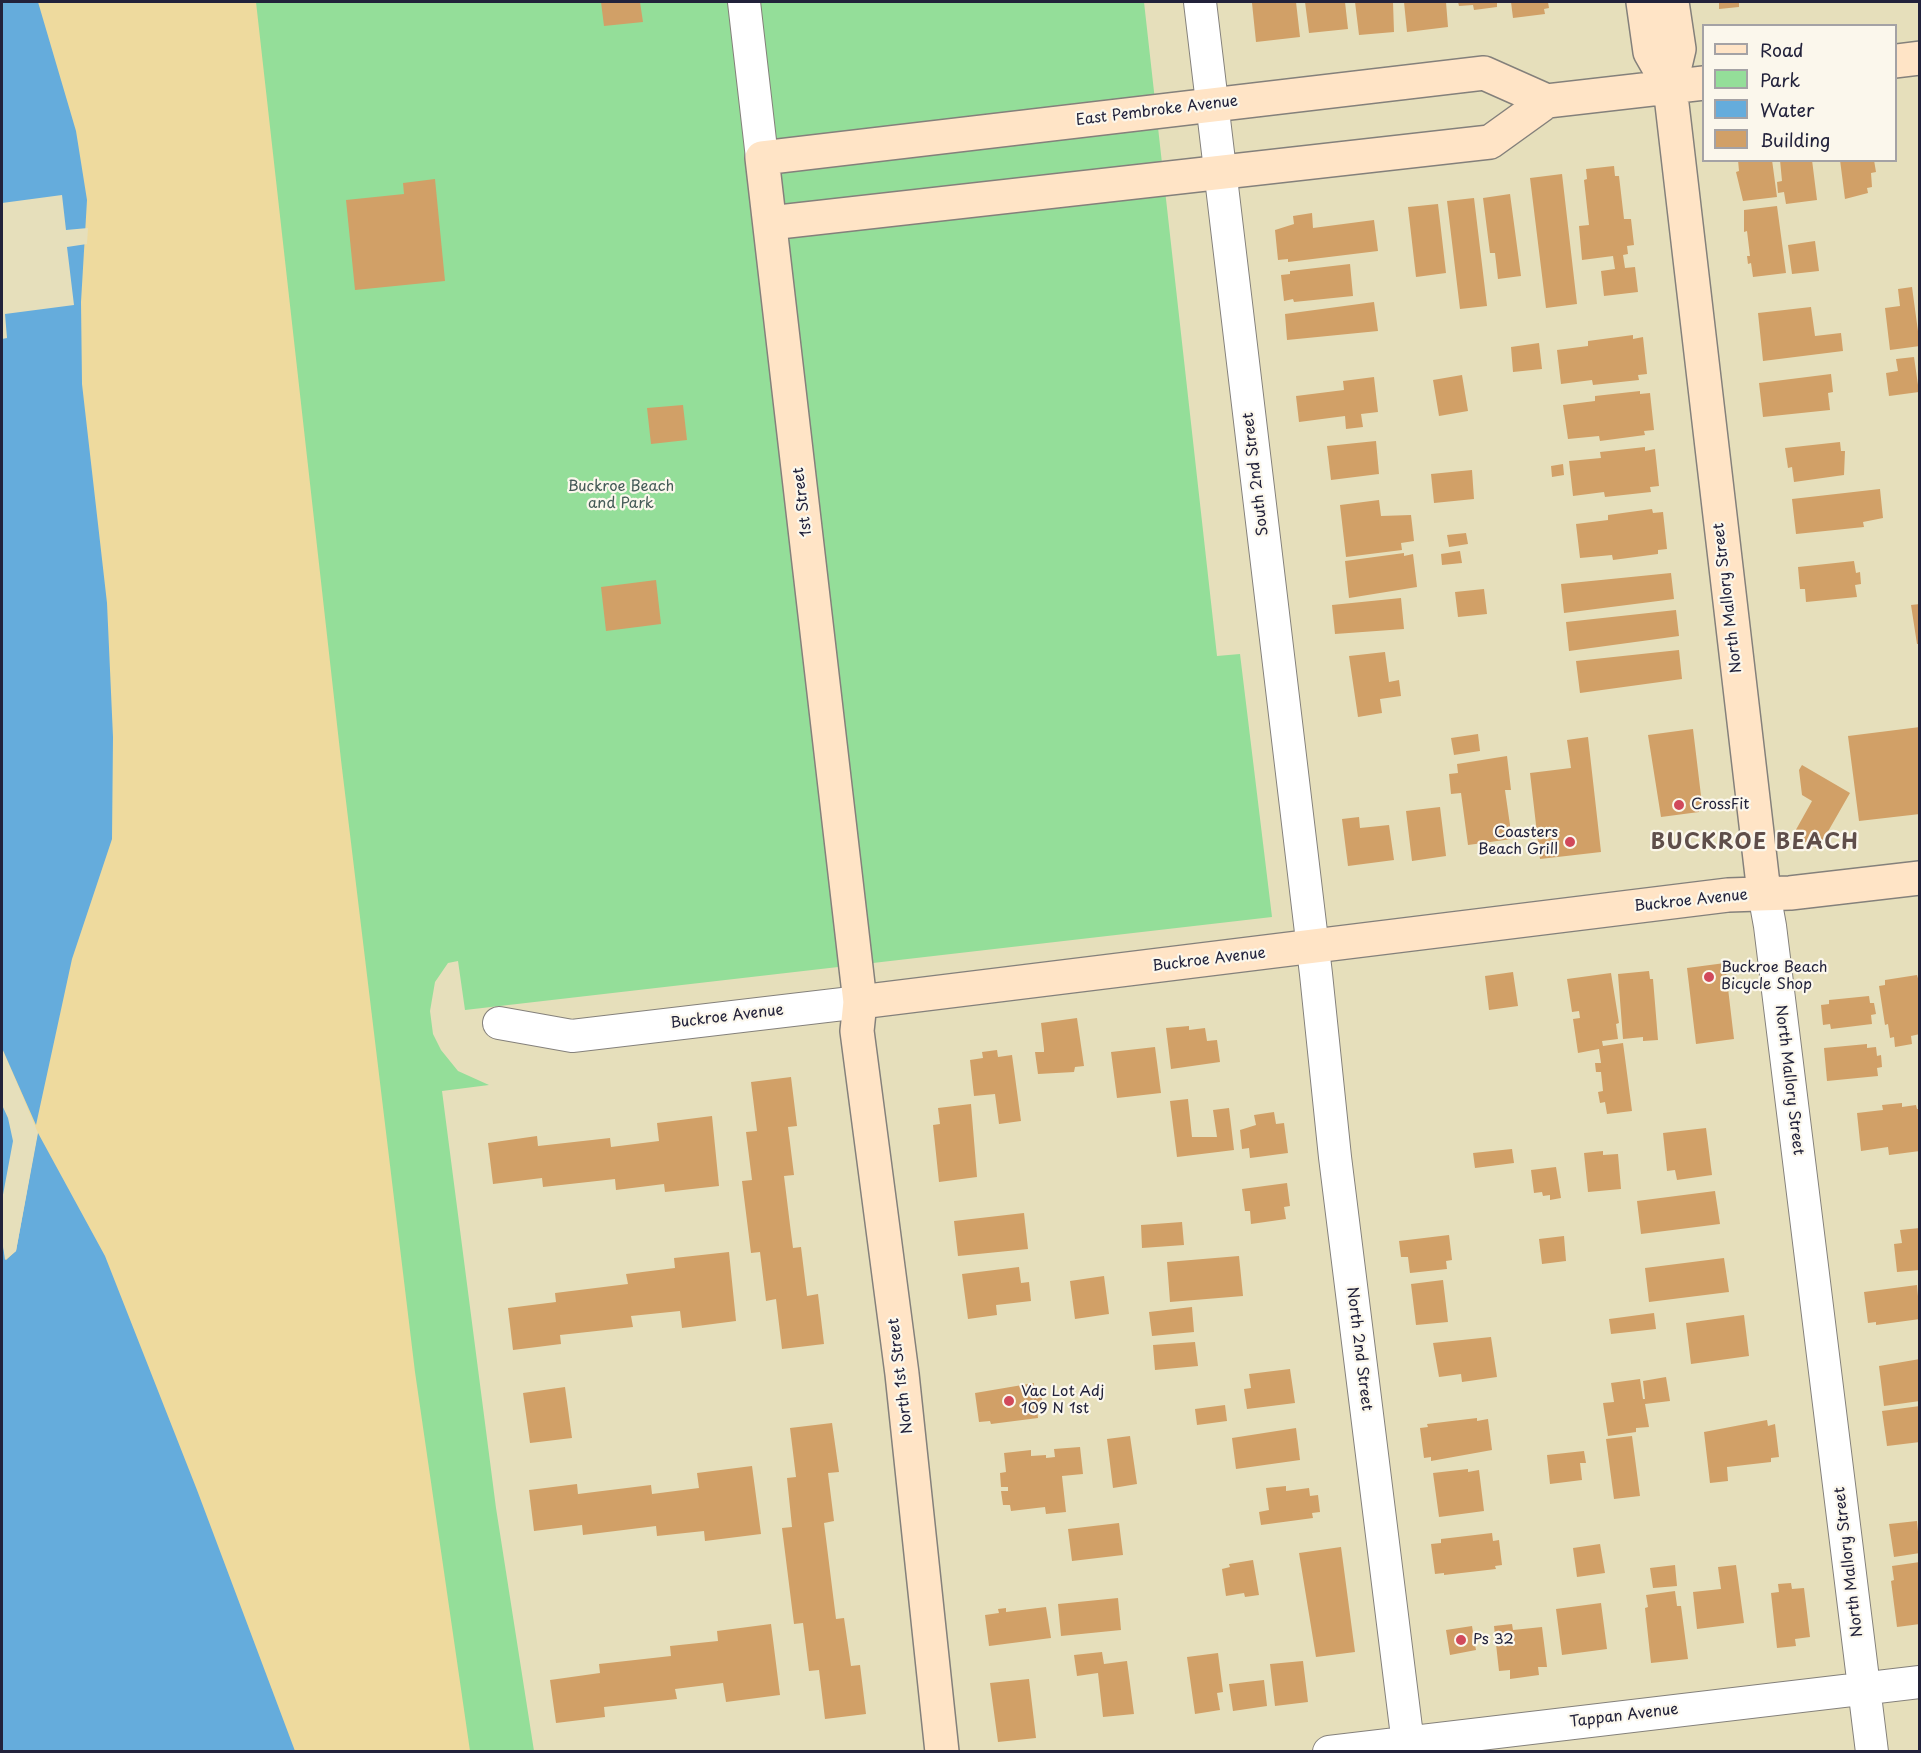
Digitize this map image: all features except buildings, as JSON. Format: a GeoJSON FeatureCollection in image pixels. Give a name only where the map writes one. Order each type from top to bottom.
{"type":"FeatureCollection","features":[{"type":"Feature","properties":{"kind":"street","name":"1st Street"},"geometry":{"type":"LineString","coordinates":[[744,2],[860,1002]]}},
{"type":"Feature","properties":{"kind":"street","name":"South 2nd Street"},"geometry":{"type":"LineString","coordinates":[[1200,2],[1312,946]]}},
{"type":"Feature","properties":{"kind":"street","name":"North Mallory Street"},"geometry":{"type":"LineString","coordinates":[[1643,2],[1650,52],[1670,87]]}},
{"type":"Feature","properties":{"kind":"street","name":"North Mallory Street"},"geometry":{"type":"LineString","coordinates":[[1672,2],[1679,49],[1670,87],[1764,893],[1773,950],[1872,1752]]}},
{"type":"Feature","properties":{"kind":"street"},"geometry":{"type":"LineString","coordinates":[[1897,61],[1920,58]]}},
{"type":"Feature","properties":{"kind":"street","name":"East Pembroke Avenue"},"geometry":{"type":"LineString","coordinates":[[762,158],[1484,73],[1547,101]]}},
{"type":"Feature","properties":{"kind":"street"},"geometry":{"type":"LineString","coordinates":[[770,223],[1490,142],[1547,101],[1702,83]]}},
{"type":"Feature","properties":{"kind":"street","name":"Buckroe Avenue"},"geometry":{"type":"LineString","coordinates":[[499,1023],[572,1036],[1728,895],[1830,889],[1920,878]]}},
{"type":"Feature","properties":{"kind":"street","name":"North 2nd Street"},"geometry":{"type":"LineString","coordinates":[[1312,946],[1335,1157],[1409,1746]]}},
{"type":"Feature","properties":{"kind":"street","name":"North 1st Street"},"geometry":{"type":"LineString","coordinates":[[860,1002],[857,1031],[902,1374],[942,1752]]}},
{"type":"Feature","properties":{"kind":"street","name":"Tappan Avenue"},"geometry":{"type":"LineString","coordinates":[[1329,1752],[1409,1746],[1920,1682]]}},
{"type":"Feature","properties":{"kind":"green space","name":"Buckroe Beach and Park"},"geometry":{"type":"Polygon","coordinates":[[[59,2],[1144,2],[1217,656],[1240,654],[1272,917],[465,1010],[458,961],[448,963],[435,982],[430,1011],[433,1034],[441,1050],[458,1071],[489,1085],[442,1091],[496,1508],[534,1751],[312,1751],[2,196],[59,2]]]}},
{"type":"Feature","properties":{"kind":"sand"},"geometry":{"type":"Polygon","coordinates":[[[2,2],[256,2],[341,760],[415,1372],[470,1751],[19,1751],[2,1288],[5,1260],[16,1251],[38,1133],[2,1048],[2,2]]]}},
{"type":"Feature","properties":{"kind":"water"},"geometry":{"type":"Polygon","coordinates":[[[2,2],[38,2],[76,131],[87,200],[81,302],[82,384],[107,603],[113,737],[112,839],[72,959],[36,1125],[2,1048],[2,2]]]}},
{"type":"Feature","properties":{"kind":"water"},"geometry":{"type":"Polygon","coordinates":[[[2,1105],[8,1118],[13,1141],[2,1200],[2,1105]]]}},
{"type":"Feature","properties":{"kind":"water"},"geometry":{"type":"Polygon","coordinates":[[[38,1133],[105,1256],[197,1490],[295,1751],[2,1751],[2,1241],[6,1260],[16,1251],[38,1133]]]}},
{"type":"Feature","properties":{"kind":"pier"},"geometry":{"type":"Polygon","coordinates":[[[62,195],[66,230],[88,228],[87,244],[67,247],[74,305],[5,314],[7,338],[2,339],[2,203],[62,195]]]}},
{"type":"Feature","properties":{"kind":"pier"},"geometry":{"type":"Polygon","coordinates":[[[38,1130],[16,1251],[5,1260],[2,1238],[7,1255],[13,1250],[38,1130]]]}},
{"type":"Feature","properties":{"kind":"place","name":"CrossFit"},"geometry":{"type":"Point","coordinates":[1679,805]}},
{"type":"Feature","properties":{"kind":"place","name":"Coasters Beach Grill"},"geometry":{"type":"Point","coordinates":[1570,842]}},
{"type":"Feature","properties":{"kind":"place","name":"Buckroe Beach Bicycle Shop"},"geometry":{"type":"Point","coordinates":[1709,977]}},
{"type":"Feature","properties":{"kind":"place","name":"Vac Lot Adj 109 N 1st"},"geometry":{"type":"Point","coordinates":[1009,1401]}},
{"type":"Feature","properties":{"kind":"place","name":"Ps 32"},"geometry":{"type":"Point","coordinates":[1461,1640]}},
{"type":"Feature","properties":{"kind":"district","name":"BUCKROE BEACH"},"geometry":{"type":"Point","coordinates":[1755,843]}}]}
